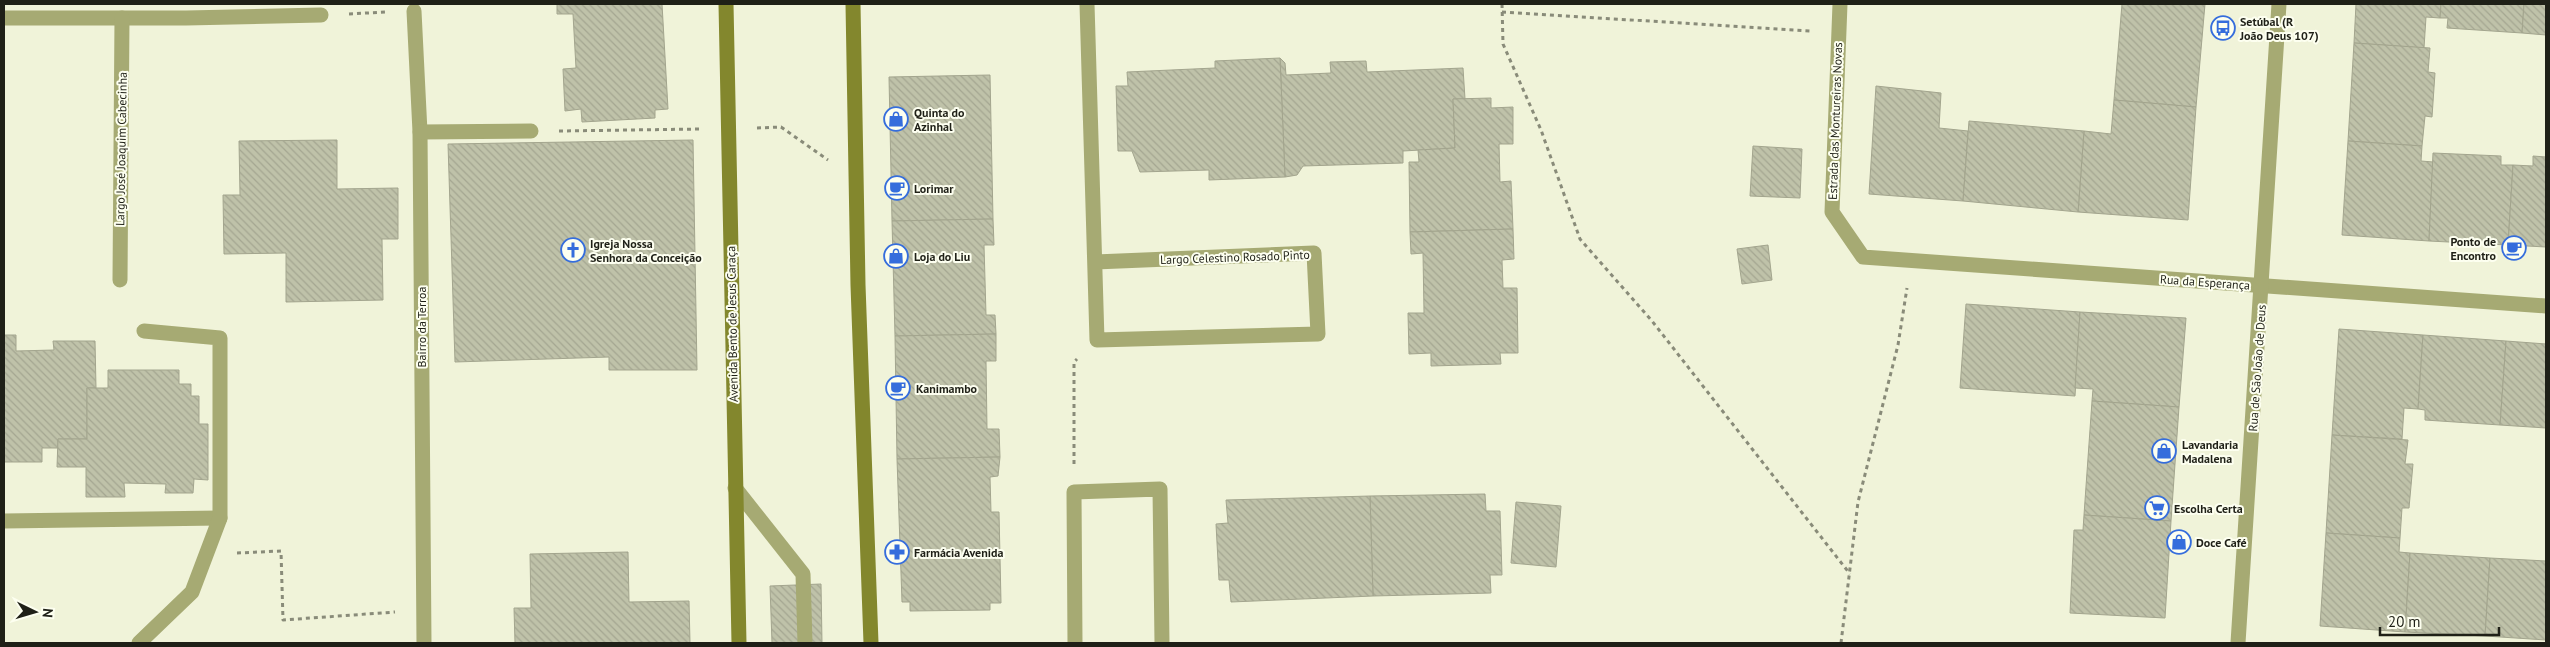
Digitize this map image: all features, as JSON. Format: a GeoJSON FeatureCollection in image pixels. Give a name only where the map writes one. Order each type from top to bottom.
{"type":"FeatureCollection","features":[{"type":"Feature","properties":{"kind":"main road","name":"Avenida Bento de Jesus Caraça"},"geometry":{"type":"LineString","coordinates":[[726,4],[739,643]]}},
{"type":"Feature","properties":{"kind":"main road"},"geometry":{"type":"LineString","coordinates":[[853,4],[858,285],[872,643]]}},
{"type":"Feature","properties":{"kind":"street"},"geometry":{"type":"LineString","coordinates":[[1086,4],[1097,340]]}},
{"type":"Feature","properties":{"kind":"street","name":"Estrada das Montureiras Novas"},"geometry":{"type":"LineString","coordinates":[[1840,4],[1832,212],[1864,257]]}},
{"type":"Feature","properties":{"kind":"street","name":"Rua de São João de Deus"},"geometry":{"type":"LineString","coordinates":[[2238,643],[2279,4]]}},
{"type":"Feature","properties":{"kind":"street","name":"Bairro da Terroa"},"geometry":{"type":"LineString","coordinates":[[414,11],[420,132],[424,643]]}},
{"type":"Feature","properties":{"kind":"street"},"geometry":{"type":"LineString","coordinates":[[4,18],[321,15]]}},
{"type":"Feature","properties":{"kind":"street","name":"Largo José Joaquim Cabecinha"},"geometry":{"type":"LineString","coordinates":[[120,280],[122,18]]}},
{"type":"Feature","properties":{"kind":"street"},"geometry":{"type":"LineString","coordinates":[[420,132],[531,131]]}},
{"type":"Feature","properties":{"kind":"street","name":"Largo Celestino Rosado Pinto"},"geometry":{"type":"LineString","coordinates":[[1095,262],[1314,253],[1318,334],[1097,340]]}},
{"type":"Feature","properties":{"kind":"street","name":"Rua da Esperança"},"geometry":{"type":"LineString","coordinates":[[1864,257],[2546,306]]}},
{"type":"Feature","properties":{"kind":"street"},"geometry":{"type":"LineString","coordinates":[[139,643],[192,592],[220,518],[220,338],[144,331]]}},
{"type":"Feature","properties":{"kind":"street"},"geometry":{"type":"LineString","coordinates":[[735,488],[804,574],[805,643]]}},
{"type":"Feature","properties":{"kind":"street"},"geometry":{"type":"LineString","coordinates":[[1075,643],[1074,492],[1160,489],[1162,643]]}},
{"type":"Feature","properties":{"kind":"street"},"geometry":{"type":"LineString","coordinates":[[4,521],[220,518]]}},
{"type":"Feature","properties":{"kind":"path"},"geometry":{"type":"LineString","coordinates":[[1502,4],[1504,44],[1541,130],[1580,239],[1652,320],[1850,574]]}},
{"type":"Feature","properties":{"kind":"path"},"geometry":{"type":"LineString","coordinates":[[321,15],[414,11]]}},
{"type":"Feature","properties":{"kind":"path"},"geometry":{"type":"LineString","coordinates":[[1502,12],[1839,33]]}},
{"type":"Feature","properties":{"kind":"path"},"geometry":{"type":"LineString","coordinates":[[531,131],[781,128],[828,160],[856,160]]}},
{"type":"Feature","properties":{"kind":"path"},"geometry":{"type":"LineString","coordinates":[[1841,643],[1858,502],[1898,345],[1911,261]]}},
{"type":"Feature","properties":{"kind":"path"},"geometry":{"type":"LineString","coordinates":[[1074,492],[1074,362],[1097,340]]}},
{"type":"Feature","properties":{"kind":"path"},"geometry":{"type":"LineString","coordinates":[[207,554],[281,551],[282,620],[424,609]]}},
{"type":"Feature","properties":{"kind":"building"},"geometry":{"type":"Polygon","coordinates":[[[557,4],[662,4],[668,109],[655,110],[655,118],[582,122],[581,109],[565,111],[563,69],[576,68],[573,14],[557,14],[557,4]]]}},
{"type":"Feature","properties":{"kind":"building"},"geometry":{"type":"Polygon","coordinates":[[[2122,4],[2205,4],[2196,107],[2114,100],[2122,4]]]}},
{"type":"Feature","properties":{"kind":"building"},"geometry":{"type":"Polygon","coordinates":[[[2356,4],[2441,4],[2440,18],[2426,17],[2424,48],[2354,43],[2356,4]]]}},
{"type":"Feature","properties":{"kind":"building"},"geometry":{"type":"Polygon","coordinates":[[[2441,4],[2524,4],[2522,33],[2447,28],[2448,18],[2440,18],[2441,4]]]}},
{"type":"Feature","properties":{"kind":"building"},"geometry":{"type":"Polygon","coordinates":[[[2524,4],[2546,4],[2546,35],[2522,33],[2524,4]]]}},
{"type":"Feature","properties":{"kind":"building"},"geometry":{"type":"Polygon","coordinates":[[[2354,43],[2430,48],[2428,72],[2435,73],[2432,117],[2425,116],[2422,146],[2348,141],[2354,43]]]}},
{"type":"Feature","properties":{"kind":"building"},"geometry":{"type":"Polygon","coordinates":[[[1280,58],[1285,63],[1286,75],[1331,73],[1330,62],[1366,61],[1367,72],[1463,68],[1465,99],[1453,99],[1455,148],[1403,151],[1403,163],[1303,166],[1297,175],[1285,177],[1280,58]]]}},
{"type":"Feature","properties":{"kind":"building"},"geometry":{"type":"Polygon","coordinates":[[[1280,58],[1285,177],[1209,180],[1209,170],[1140,172],[1132,151],[1118,151],[1116,86],[1128,86],[1127,72],[1215,68],[1215,61],[1280,58]]]}},
{"type":"Feature","properties":{"kind":"building"},"geometry":{"type":"Polygon","coordinates":[[[990,75],[993,219],[892,221],[889,77],[990,75]]]}},
{"type":"Feature","properties":{"kind":"building"},"geometry":{"type":"Polygon","coordinates":[[[1876,86],[1941,93],[1939,128],[1968,131],[1963,201],[1869,194],[1876,86]]]}},
{"type":"Feature","properties":{"kind":"building"},"geometry":{"type":"Polygon","coordinates":[[[1491,98],[1491,108],[1513,107],[1513,144],[1499,144],[1500,182],[1511,181],[1513,229],[1410,232],[1409,162],[1419,162],[1418,150],[1455,148],[1453,99],[1491,98]]]}},
{"type":"Feature","properties":{"kind":"building"},"geometry":{"type":"Polygon","coordinates":[[[2114,100],[2196,107],[2188,220],[2078,212],[2084,131],[2111,134],[2114,100]]]}},
{"type":"Feature","properties":{"kind":"building"},"geometry":{"type":"Polygon","coordinates":[[[1969,121],[2084,131],[2078,212],[1963,201],[1969,121]]]}},
{"type":"Feature","properties":{"kind":"building"},"geometry":{"type":"Polygon","coordinates":[[[337,140],[337,189],[398,188],[398,239],[382,239],[383,300],[286,302],[286,253],[224,254],[223,195],[240,195],[239,141],[337,140]]]}},
{"type":"Feature","properties":{"kind":"building","name":"Igreja Nossa Senhora da Conceição"},"geometry":{"type":"Polygon","coordinates":[[[693,140],[697,370],[609,370],[609,357],[455,362],[448,144],[693,140]]]}},
{"type":"Feature","properties":{"kind":"building"},"geometry":{"type":"Polygon","coordinates":[[[2348,141],[2422,146],[2421,161],[2433,162],[2429,241],[2342,235],[2348,141]]]}},
{"type":"Feature","properties":{"kind":"building"},"geometry":{"type":"Polygon","coordinates":[[[1753,146],[1802,149],[1800,198],[1750,196],[1753,146]]]}},
{"type":"Feature","properties":{"kind":"building"},"geometry":{"type":"Polygon","coordinates":[[[2433,153],[2501,156],[2501,165],[2513,165],[2508,245],[2429,241],[2433,153]]]}},
{"type":"Feature","properties":{"kind":"building"},"geometry":{"type":"Polygon","coordinates":[[[2533,156],[2546,157],[2546,247],[2508,245],[2513,165],[2533,166],[2533,156]]]}},
{"type":"Feature","properties":{"kind":"building"},"geometry":{"type":"Polygon","coordinates":[[[993,219],[994,245],[984,245],[986,315],[995,315],[996,334],[895,336],[892,221],[993,219]]]}},
{"type":"Feature","properties":{"kind":"building"},"geometry":{"type":"Polygon","coordinates":[[[1513,229],[1514,259],[1502,260],[1503,288],[1517,288],[1518,353],[1500,353],[1501,364],[1431,366],[1431,353],[1409,354],[1408,313],[1424,313],[1423,253],[1411,254],[1410,232],[1513,229]]]}},
{"type":"Feature","properties":{"kind":"building"},"geometry":{"type":"Polygon","coordinates":[[[1768,245],[1772,280],[1742,284],[1737,249],[1768,245]]]}},
{"type":"Feature","properties":{"kind":"building"},"geometry":{"type":"Polygon","coordinates":[[[1966,304],[2080,312],[2075,396],[1960,388],[1966,304]]]}},
{"type":"Feature","properties":{"kind":"building"},"geometry":{"type":"Polygon","coordinates":[[[2080,312],[2186,318],[2179,407],[2092,401],[2093,389],[2075,388],[2080,312]]]}},
{"type":"Feature","properties":{"kind":"building"},"geometry":{"type":"Polygon","coordinates":[[[2339,329],[2423,335],[2418,409],[2404,408],[2402,439],[2332,435],[2339,329]]]}},
{"type":"Feature","properties":{"kind":"building"},"geometry":{"type":"Polygon","coordinates":[[[996,334],[996,361],[986,361],[987,429],[999,429],[1000,457],[897,459],[895,336],[996,334]]]}},
{"type":"Feature","properties":{"kind":"building"},"geometry":{"type":"Polygon","coordinates":[[[4,335],[16,335],[16,351],[54,350],[53,341],[95,341],[96,388],[87,388],[87,439],[58,439],[58,448],[42,448],[42,462],[4,462],[4,335]]]}},
{"type":"Feature","properties":{"kind":"building"},"geometry":{"type":"Polygon","coordinates":[[[2423,335],[2506,341],[2500,425],[2425,420],[2425,410],[2418,409],[2423,335]]]}},
{"type":"Feature","properties":{"kind":"building"},"geometry":{"type":"Polygon","coordinates":[[[2506,341],[2546,344],[2546,428],[2500,425],[2506,341]]]}},
{"type":"Feature","properties":{"kind":"building"},"geometry":{"type":"Polygon","coordinates":[[[108,370],[179,370],[179,384],[191,384],[191,396],[199,396],[199,424],[208,424],[208,480],[194,479],[193,493],[165,493],[166,484],[124,483],[125,497],[86,497],[86,467],[57,467],[58,439],[87,439],[87,388],[108,388],[108,370]]]}},
{"type":"Feature","properties":{"kind":"building"},"geometry":{"type":"Polygon","coordinates":[[[2092,401],[2179,407],[2171,521],[2084,515],[2092,401]]]}},
{"type":"Feature","properties":{"kind":"building"},"geometry":{"type":"Polygon","coordinates":[[[2332,435],[2408,440],[2405,464],[2413,464],[2409,508],[2402,508],[2400,538],[2326,533],[2332,435]]]}},
{"type":"Feature","properties":{"kind":"building"},"geometry":{"type":"Polygon","coordinates":[[[1000,457],[998,476],[990,477],[991,512],[999,512],[1001,603],[990,603],[990,610],[910,611],[910,602],[902,602],[897,459],[1000,457]]]}},
{"type":"Feature","properties":{"kind":"building"},"geometry":{"type":"Polygon","coordinates":[[[1485,494],[1486,511],[1500,511],[1502,575],[1490,575],[1491,593],[1373,596],[1370,496],[1485,494]]]}},
{"type":"Feature","properties":{"kind":"building"},"geometry":{"type":"Polygon","coordinates":[[[1370,496],[1373,596],[1231,602],[1229,580],[1219,580],[1216,524],[1228,523],[1226,500],[1370,496]]]}},
{"type":"Feature","properties":{"kind":"building"},"geometry":{"type":"Polygon","coordinates":[[[1516,502],[1561,506],[1556,567],[1511,563],[1516,502]]]}},
{"type":"Feature","properties":{"kind":"building"},"geometry":{"type":"Polygon","coordinates":[[[2084,515],[2171,521],[2165,618],[2070,613],[2074,530],[2083,530],[2084,515]]]}},
{"type":"Feature","properties":{"kind":"building"},"geometry":{"type":"Polygon","coordinates":[[[2326,533],[2400,538],[2399,552],[2410,553],[2405,632],[2320,626],[2326,533]]]}},
{"type":"Feature","properties":{"kind":"building"},"geometry":{"type":"Polygon","coordinates":[[[628,552],[629,602],[689,601],[690,643],[515,643],[514,608],[531,608],[530,554],[628,552]]]}},
{"type":"Feature","properties":{"kind":"building"},"geometry":{"type":"Polygon","coordinates":[[[2410,553],[2490,558],[2485,636],[2405,632],[2410,553]]]}},
{"type":"Feature","properties":{"kind":"building"},"geometry":{"type":"Polygon","coordinates":[[[2490,558],[2546,561],[2546,640],[2485,636],[2490,558]]]}},
{"type":"Feature","properties":{"kind":"building"},"geometry":{"type":"Polygon","coordinates":[[[821,584],[822,643],[772,643],[770,586],[821,584]]]}},
{"type":"Feature","properties":{"kind":"place","name":"Setúbal (R João Deus 107)"},"geometry":{"type":"Point","coordinates":[2223,28]}},
{"type":"Feature","properties":{"kind":"place","name":"Quinta do Azinhal"},"geometry":{"type":"Point","coordinates":[896,119]}},
{"type":"Feature","properties":{"kind":"place","name":"Lorimar"},"geometry":{"type":"Point","coordinates":[897,188]}},
{"type":"Feature","properties":{"kind":"place","name":"Ponto de Encontro"},"geometry":{"type":"Point","coordinates":[2514,248]}},
{"type":"Feature","properties":{"kind":"place","name":"Igreja Nossa Senhora da Conceição"},"geometry":{"type":"Point","coordinates":[573,250]}},
{"type":"Feature","properties":{"kind":"place","name":"Loja do Liu"},"geometry":{"type":"Point","coordinates":[896,256]}},
{"type":"Feature","properties":{"kind":"place","name":"Kanimambo"},"geometry":{"type":"Point","coordinates":[898,388]}},
{"type":"Feature","properties":{"kind":"place","name":"Lavandaria Madalena"},"geometry":{"type":"Point","coordinates":[2164,451]}},
{"type":"Feature","properties":{"kind":"place","name":"Escolha Certa"},"geometry":{"type":"Point","coordinates":[2157,508]}},
{"type":"Feature","properties":{"kind":"place","name":"Doce Café"},"geometry":{"type":"Point","coordinates":[2179,542]}},
{"type":"Feature","properties":{"kind":"place","name":"Farmácia Avenida"},"geometry":{"type":"Point","coordinates":[897,552]}}]}
